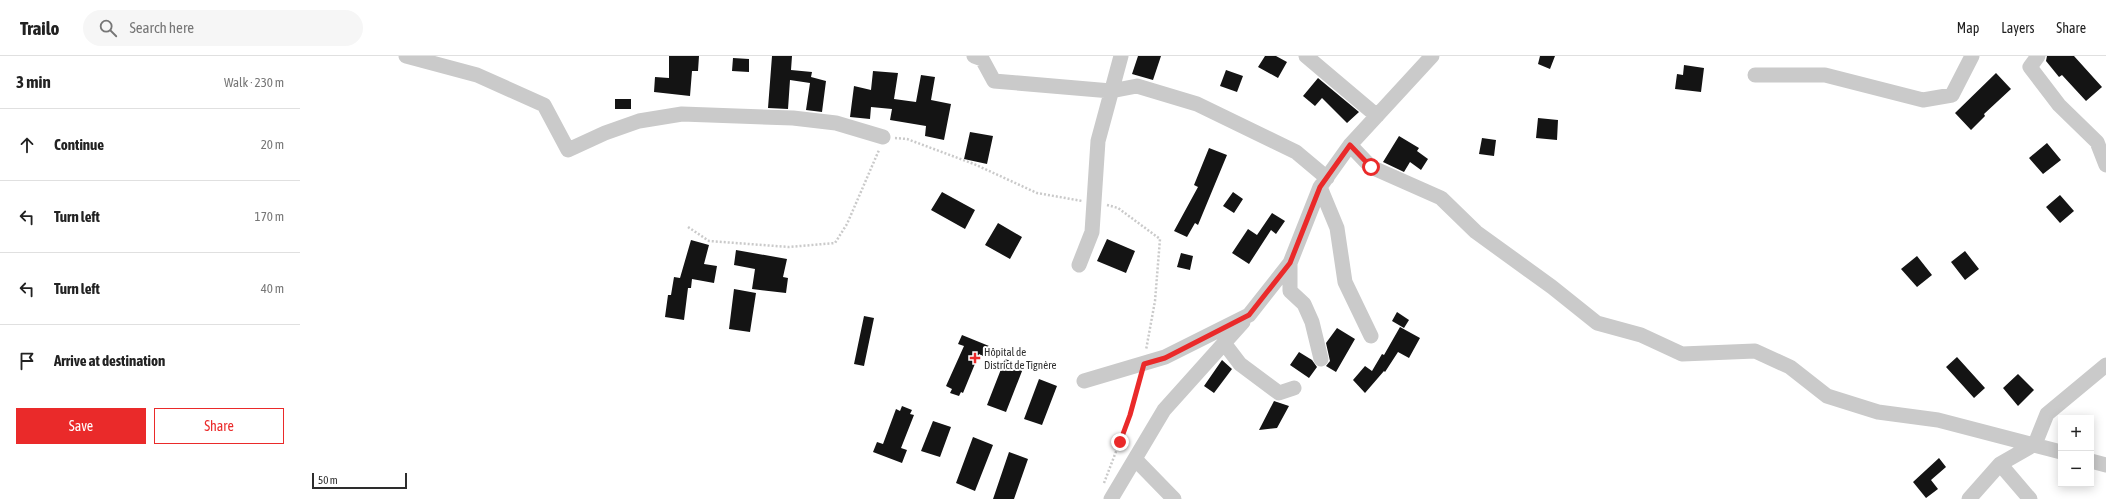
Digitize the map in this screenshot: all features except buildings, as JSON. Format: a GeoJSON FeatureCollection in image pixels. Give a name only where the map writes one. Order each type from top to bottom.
{"type":"FeatureCollection","features":[{"type":"Feature","properties":{"kind":"street"},"geometry":{"type":"LineString","coordinates":[[406,56],[478,75],[544,105],[568,150],[606,133],[639,121],[682,114],[793,118],[836,123],[883,137]]}},
{"type":"Feature","properties":{"kind":"street"},"geometry":{"type":"LineString","coordinates":[[974,56],[982,59],[994,81],[1111,91],[1137,86],[1197,104],[1296,152],[1324,182],[1337,228],[1345,282],[1371,336]]}},
{"type":"Feature","properties":{"kind":"street"},"geometry":{"type":"LineString","coordinates":[[1079,265],[1092,232],[1098,141],[1121,56]]}},
{"type":"Feature","properties":{"kind":"street"},"geometry":{"type":"LineString","coordinates":[[1306,56],[1378,116]]}},
{"type":"Feature","properties":{"kind":"street"},"geometry":{"type":"LineString","coordinates":[[1107,494],[1135,459],[1164,410],[1249,315],[1290,263],[1324,182],[1350,145],[1432,56]]}},
{"type":"Feature","properties":{"kind":"street"},"geometry":{"type":"LineString","coordinates":[[1755,75],[1825,75],[1923,100],[1952,95],[1972,56]]}},
{"type":"Feature","properties":{"kind":"street"},"geometry":{"type":"LineString","coordinates":[[2038,56],[2030,67],[2058,105],[2097,142],[2106,165]]}},
{"type":"Feature","properties":{"kind":"street"},"geometry":{"type":"LineString","coordinates":[[1350,145],[1371,167],[1440,198],[1476,232],[1552,287],[1597,323],[1641,335],[1682,354],[1755,350],[1790,367],[1827,396],[1878,412],[1938,420],[2058,451]]}},
{"type":"Feature","properties":{"kind":"street"},"geometry":{"type":"LineString","coordinates":[[1290,263],[1290,291],[1304,304],[1312,322],[1321,359]]}},
{"type":"Feature","properties":{"kind":"street"},"geometry":{"type":"LineString","coordinates":[[1084,381],[1165,358],[1249,315]]}},
{"type":"Feature","properties":{"kind":"street"},"geometry":{"type":"LineString","coordinates":[[1224,343],[1240,364],[1279,393],[1294,388]]}},
{"type":"Feature","properties":{"kind":"street"},"geometry":{"type":"LineString","coordinates":[[1969,499],[2000,464],[2035,444],[2047,414],[2106,365]]}},
{"type":"Feature","properties":{"kind":"street"},"geometry":{"type":"LineString","coordinates":[[1135,459],[1174,499]]}},
{"type":"Feature","properties":{"kind":"street"},"geometry":{"type":"LineString","coordinates":[[2094,462],[2106,465]]}},
{"type":"Feature","properties":{"kind":"street"},"geometry":{"type":"LineString","coordinates":[[2000,464],[2030,499]]}},
{"type":"Feature","properties":{"kind":"path"},"geometry":{"type":"LineString","coordinates":[[688,226],[709,241],[789,247],[835,243],[847,224],[872,170],[883,137],[907,139],[974,164],[1037,193],[1118,208],[1160,239],[1155,301],[1144,364],[1107,494]]}},
{"type":"Feature","properties":{"kind":"place","name":"Hôpital de District de Tignère"},"geometry":{"type":"Point","coordinates":[975,358]}},
{"type":"Feature","properties":{"kind":"route"},"geometry":{"type":"LineString","coordinates":[[1120,442],[1130,415],[1144,364],[1165,358],[1249,315],[1290,263],[1320,187],[1350,145],[1371,167]]}}]}
